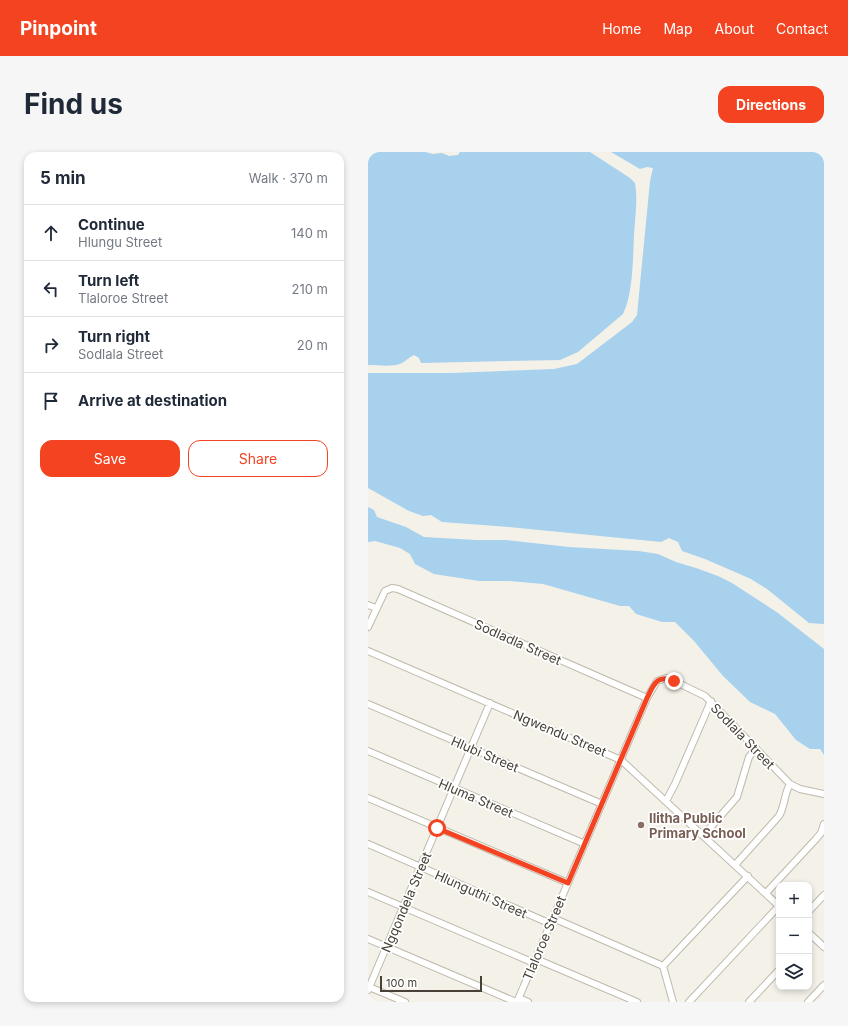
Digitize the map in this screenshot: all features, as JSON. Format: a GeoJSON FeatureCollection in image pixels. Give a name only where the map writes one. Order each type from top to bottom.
{"type":"FeatureCollection","features":[{"type":"Feature","properties":{"kind":"street","name":"Sodladla Street"},"geometry":{"type":"LineString","coordinates":[[376,608],[385,591],[388,589],[398,589],[647,698]]}},
{"type":"Feature","properties":{"kind":"street"},"geometry":{"type":"LineString","coordinates":[[368,604],[376,608],[368,627]]}},
{"type":"Feature","properties":{"kind":"street","name":"Ngwendu Street"},"geometry":{"type":"LineString","coordinates":[[368,651],[621,760],[776,903]]}},
{"type":"Feature","properties":{"kind":"street","name":"Sodlala Street"},"geometry":{"type":"LineString","coordinates":[[661,679],[666,678],[701,693],[711,701],[790,784],[800,789],[824,794]]}},
{"type":"Feature","properties":{"kind":"street","name":"Tlaloroe Street"},"geometry":{"type":"LineString","coordinates":[[517,1001],[647,698],[654,684],[661,679]]}},
{"type":"Feature","properties":{"kind":"street"},"geometry":{"type":"LineString","coordinates":[[666,801],[675,784],[711,701]]}},
{"type":"Feature","properties":{"kind":"street","name":"Ngqondela Street"},"geometry":{"type":"LineString","coordinates":[[368,988],[387,947],[490,703]]}},
{"type":"Feature","properties":{"kind":"street","name":"Hlubi Street"},"geometry":{"type":"LineString","coordinates":[[368,704],[602,804]]}},
{"type":"Feature","properties":{"kind":"street"},"geometry":{"type":"LineString","coordinates":[[704,836],[737,797],[749,757],[756,748]]}},
{"type":"Feature","properties":{"kind":"street","name":"Hluma Street"},"geometry":{"type":"LineString","coordinates":[[368,751],[585,844]]}},
{"type":"Feature","properties":{"kind":"street"},"geometry":{"type":"LineString","coordinates":[[735,865],[779,816],[783,808],[786,790],[790,784]]}},
{"type":"Feature","properties":{"kind":"street"},"geometry":{"type":"LineString","coordinates":[[368,798],[568,883]]}},
{"type":"Feature","properties":{"kind":"street"},"geometry":{"type":"LineString","coordinates":[[766,893],[816,839],[821,833],[824,824]]}},
{"type":"Feature","properties":{"kind":"street","name":"Hlunguthi Street"},"geometry":{"type":"LineString","coordinates":[[368,844],[663,966]]}},
{"type":"Feature","properties":{"kind":"street"},"geometry":{"type":"LineString","coordinates":[[672,1002],[663,966],[748,876]]}},
{"type":"Feature","properties":{"kind":"street"},"geometry":{"type":"LineString","coordinates":[[368,892],[637,1002]]}},
{"type":"Feature","properties":{"kind":"street"},"geometry":{"type":"LineString","coordinates":[[812,908],[824,895]]}},
{"type":"Feature","properties":{"kind":"street"},"geometry":{"type":"LineString","coordinates":[[689,1002],[776,909]]}},
{"type":"Feature","properties":{"kind":"street"},"geometry":{"type":"LineString","coordinates":[[812,937],[824,947]]}},
{"type":"Feature","properties":{"kind":"street"},"geometry":{"type":"LineString","coordinates":[[368,939],[517,1001],[528,1002]]}},
{"type":"Feature","properties":{"kind":"street"},"geometry":{"type":"LineString","coordinates":[[749,1002],[776,973]]}},
{"type":"Feature","properties":{"kind":"street"},"geometry":{"type":"LineString","coordinates":[[808,1002],[824,984]]}},
{"type":"Feature","properties":{"kind":"street"},"geometry":{"type":"LineString","coordinates":[[368,988],[405,1002]]}},
{"type":"Feature","properties":{"kind":"water"},"geometry":{"type":"Polygon","coordinates":[[[368,152],[425,152],[433,154],[442,153],[449,156],[458,155],[460,152],[590,152],[630,178],[635,183],[636,202],[632,276],[629,296],[623,314],[578,352],[560,360],[421,363],[419,358],[414,355],[396,365],[368,365],[368,152]]]}},
{"type":"Feature","properties":{"kind":"water"},"geometry":{"type":"Polygon","coordinates":[[[611,152],[824,152],[824,624],[809,623],[767,589],[751,579],[705,559],[682,551],[678,542],[669,538],[661,542],[442,522],[431,515],[423,516],[409,511],[368,488],[368,373],[451,373],[554,369],[577,364],[632,322],[637,315],[650,181],[653,168],[647,167],[640,169],[611,152]]]}},
{"type":"Feature","properties":{"kind":"water"},"geometry":{"type":"Polygon","coordinates":[[[368,507],[374,510],[377,517],[406,527],[424,537],[505,540],[569,547],[639,551],[658,554],[676,562],[718,576],[732,583],[778,613],[824,649],[824,755],[820,749],[810,749],[796,740],[775,714],[750,702],[723,676],[694,641],[675,622],[662,622],[636,614],[629,606],[620,606],[543,584],[509,581],[479,581],[434,574],[415,564],[410,554],[400,548],[375,541],[368,542],[368,507]]]}},
{"type":"Feature","properties":{"kind":"place","name":"Ilitha Public Primary School"},"geometry":{"type":"Point","coordinates":[641,825]}},
{"type":"Feature","properties":{"kind":"route"},"geometry":{"type":"LineString","coordinates":[[437,828],[568,883],[654,684],[657,681],[666,678],[674,681]]}}]}
